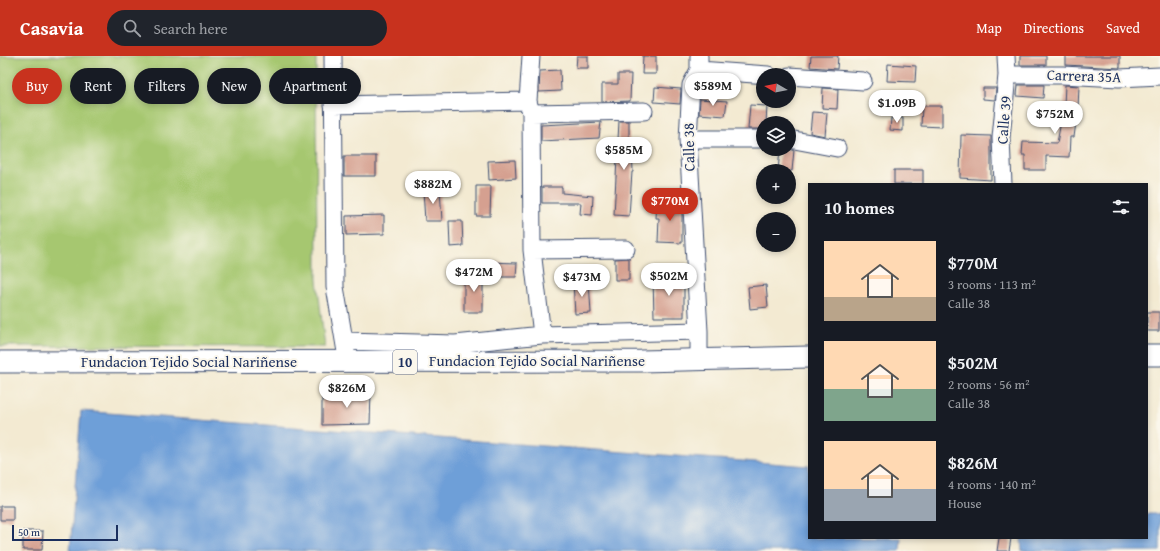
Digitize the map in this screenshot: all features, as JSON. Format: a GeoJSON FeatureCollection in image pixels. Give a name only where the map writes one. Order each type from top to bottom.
{"type":"FeatureCollection","features":[{"type":"Feature","properties":{"kind":"main road"},"geometry":{"type":"LineString","coordinates":[[1148,355],[1160,355]]}},
{"type":"Feature","properties":{"kind":"main road","name":"Fundacion Tejido Social Nariñense"},"geometry":{"type":"LineString","coordinates":[[0,362],[348,362],[808,358]]}},
{"type":"Feature","properties":{"kind":"street"},"geometry":{"type":"LineString","coordinates":[[333,56],[335,287],[348,362]]}},
{"type":"Feature","properties":{"kind":"street"},"geometry":{"type":"LineString","coordinates":[[531,56],[529,107],[532,250],[542,335]]}},
{"type":"Feature","properties":{"kind":"street","name":"Calle 39"},"geometry":{"type":"LineString","coordinates":[[1003,183],[1001,138],[1007,75],[1006,56]]}},
{"type":"Feature","properties":{"kind":"street"},"geometry":{"type":"LineString","coordinates":[[699,63],[756,73]]}},
{"type":"Feature","properties":{"kind":"street","name":"Calle 38"},"geometry":{"type":"LineString","coordinates":[[699,63],[691,85],[688,139],[699,331],[699,360]]}},
{"type":"Feature","properties":{"kind":"street","name":"Carrera 35A"},"geometry":{"type":"LineString","coordinates":[[1007,75],[1062,75],[1119,78],[1160,76]]}},
{"type":"Feature","properties":{"kind":"street"},"geometry":{"type":"LineString","coordinates":[[796,77],[863,82]]}},
{"type":"Feature","properties":{"kind":"street"},"geometry":{"type":"LineString","coordinates":[[333,105],[644,110]]}},
{"type":"Feature","properties":{"kind":"street"},"geometry":{"type":"LineString","coordinates":[[688,139],[756,139]]}},
{"type":"Feature","properties":{"kind":"street"},"geometry":{"type":"LineString","coordinates":[[796,140],[837,148]]}},
{"type":"Feature","properties":{"kind":"street"},"geometry":{"type":"LineString","coordinates":[[532,250],[626,249]]}},
{"type":"Feature","properties":{"kind":"street"},"geometry":{"type":"LineString","coordinates":[[345,341],[455,344],[542,335],[699,331]]}},
{"type":"Feature","properties":{"kind":"green space"},"geometry":{"type":"Polygon","coordinates":[[[0,56],[316,56],[316,68],[269,68],[269,104],[316,104],[317,280],[325,347],[0,346],[0,56]]]}},
{"type":"Feature","properties":{"kind":"water"},"geometry":{"type":"Polygon","coordinates":[[[81,411],[808,466],[808,539],[901,539],[900,551],[70,551],[81,411]]]}},
{"type":"Feature","properties":{"kind":"water"},"geometry":{"type":"Polygon","coordinates":[[[1148,514],[1160,514],[1160,551],[1022,551],[1021,539],[1148,539],[1148,514]]]}},
{"type":"Feature","properties":{"kind":"building"},"geometry":{"type":"Polygon","coordinates":[[[577,56],[588,56],[588,68],[576,68],[577,56]]]}},
{"type":"Feature","properties":{"kind":"building"},"geometry":{"type":"Polygon","coordinates":[[[643,56],[656,56],[656,74],[642,74],[643,56]]]}},
{"type":"Feature","properties":{"kind":"building"},"geometry":{"type":"Polygon","coordinates":[[[811,56],[838,56],[837,69],[810,67],[811,56]]]}},
{"type":"Feature","properties":{"kind":"building"},"geometry":{"type":"Polygon","coordinates":[[[1020,56],[1046,56],[1046,65],[1020,65],[1020,56]]]}},
{"type":"Feature","properties":{"kind":"building"},"geometry":{"type":"Polygon","coordinates":[[[1066,56],[1120,56],[1120,68],[1066,65],[1066,56]]]}},
{"type":"Feature","properties":{"kind":"building"},"geometry":{"type":"Polygon","coordinates":[[[888,64],[916,66],[915,82],[887,81],[888,64]]]}},
{"type":"Feature","properties":{"kind":"building"},"geometry":{"type":"Polygon","coordinates":[[[560,70],[561,91],[539,92],[540,71],[560,70]]]}},
{"type":"Feature","properties":{"kind":"building"},"geometry":{"type":"Polygon","coordinates":[[[618,74],[631,74],[630,101],[602,102],[602,84],[618,84],[618,74]]]}},
{"type":"Feature","properties":{"kind":"building"},"geometry":{"type":"Polygon","coordinates":[[[1018,85],[1044,85],[1043,98],[1017,96],[1018,85]]]}},
{"type":"Feature","properties":{"kind":"building"},"geometry":{"type":"Polygon","coordinates":[[[1065,85],[1079,86],[1074,137],[1070,137],[1069,157],[1046,156],[1046,170],[1025,170],[1025,155],[1022,155],[1023,142],[1057,143],[1064,105],[1065,85]]]}},
{"type":"Feature","properties":{"kind":"building"},"geometry":{"type":"Polygon","coordinates":[[[655,87],[681,89],[680,104],[654,102],[655,87]]]}},
{"type":"Feature","properties":{"kind":"building"},"geometry":{"type":"Polygon","coordinates":[[[823,88],[838,89],[837,109],[822,108],[823,88]]]}},
{"type":"Feature","properties":{"kind":"building"},"geometry":{"type":"Polygon","coordinates":[[[983,88],[996,88],[995,100],[983,99],[983,88]]]}},
{"type":"Feature","properties":{"kind":"building"},"geometry":{"type":"Polygon","coordinates":[[[700,99],[727,101],[725,116],[699,114],[700,99]]]}},
{"type":"Feature","properties":{"kind":"building"},"geometry":{"type":"Polygon","coordinates":[[[750,105],[756,105],[756,108],[767,108],[766,116],[756,116],[756,129],[748,129],[750,105]]]}},
{"type":"Feature","properties":{"kind":"building"},"geometry":{"type":"Polygon","coordinates":[[[922,106],[942,106],[942,127],[921,126],[922,106]]]}},
{"type":"Feature","properties":{"kind":"building"},"geometry":{"type":"Polygon","coordinates":[[[812,112],[827,113],[825,136],[810,133],[812,112]]]}},
{"type":"Feature","properties":{"kind":"building"},"geometry":{"type":"Polygon","coordinates":[[[891,118],[903,118],[903,131],[890,130],[891,118]]]}},
{"type":"Feature","properties":{"kind":"building"},"geometry":{"type":"Polygon","coordinates":[[[619,121],[629,121],[629,148],[632,147],[633,172],[629,216],[614,215],[619,121]]]}},
{"type":"Feature","properties":{"kind":"building"},"geometry":{"type":"Polygon","coordinates":[[[601,122],[599,138],[541,141],[541,125],[601,122]]]}},
{"type":"Feature","properties":{"kind":"building"},"geometry":{"type":"Polygon","coordinates":[[[961,135],[991,136],[991,180],[960,178],[961,135]]]}},
{"type":"Feature","properties":{"kind":"building"},"geometry":{"type":"Polygon","coordinates":[[[344,156],[376,156],[376,176],[344,176],[344,156]]]}},
{"type":"Feature","properties":{"kind":"building"},"geometry":{"type":"Polygon","coordinates":[[[779,156],[793,156],[793,164],[779,164],[779,156]]]}},
{"type":"Feature","properties":{"kind":"building"},"geometry":{"type":"Polygon","coordinates":[[[515,160],[516,178],[489,180],[488,161],[515,160]]]}},
{"type":"Feature","properties":{"kind":"building"},"geometry":{"type":"Polygon","coordinates":[[[894,170],[923,170],[923,183],[894,183],[894,170]]]}},
{"type":"Feature","properties":{"kind":"building"},"geometry":{"type":"Polygon","coordinates":[[[476,186],[491,186],[490,216],[476,216],[476,186]]]}},
{"type":"Feature","properties":{"kind":"building"},"geometry":{"type":"Polygon","coordinates":[[[542,187],[562,187],[562,193],[593,196],[592,215],[580,214],[581,203],[542,203],[542,187]]]}},
{"type":"Feature","properties":{"kind":"building"},"geometry":{"type":"Polygon","coordinates":[[[440,189],[442,221],[425,221],[423,190],[440,189]]]}},
{"type":"Feature","properties":{"kind":"building"},"geometry":{"type":"Polygon","coordinates":[[[657,201],[682,203],[682,243],[658,242],[659,218],[656,218],[657,201]]]}},
{"type":"Feature","properties":{"kind":"building"},"geometry":{"type":"Polygon","coordinates":[[[384,215],[384,234],[346,235],[346,216],[384,215]]]}},
{"type":"Feature","properties":{"kind":"building"},"geometry":{"type":"Polygon","coordinates":[[[449,221],[462,221],[463,246],[450,247],[449,221]]]}},
{"type":"Feature","properties":{"kind":"building"},"geometry":{"type":"Polygon","coordinates":[[[629,258],[629,280],[615,280],[615,259],[629,258]]]}},
{"type":"Feature","properties":{"kind":"building"},"geometry":{"type":"Polygon","coordinates":[[[487,262],[517,263],[516,277],[488,277],[487,262]]]}},
{"type":"Feature","properties":{"kind":"building"},"geometry":{"type":"Polygon","coordinates":[[[464,274],[483,274],[483,312],[464,312],[464,274]]]}},
{"type":"Feature","properties":{"kind":"building"},"geometry":{"type":"Polygon","coordinates":[[[684,277],[684,317],[654,317],[653,278],[684,277]]]}},
{"type":"Feature","properties":{"kind":"building"},"geometry":{"type":"Polygon","coordinates":[[[589,281],[591,313],[575,314],[573,282],[589,281]]]}},
{"type":"Feature","properties":{"kind":"building"},"geometry":{"type":"Polygon","coordinates":[[[766,285],[768,307],[750,309],[748,287],[766,285]]]}},
{"type":"Feature","properties":{"kind":"building"},"geometry":{"type":"Polygon","coordinates":[[[1148,312],[1159,312],[1159,331],[1148,331],[1148,312]]]}},
{"type":"Feature","properties":{"kind":"building"},"geometry":{"type":"Polygon","coordinates":[[[371,392],[370,424],[322,425],[322,396],[371,392]]]}},
{"type":"Feature","properties":{"kind":"building"},"geometry":{"type":"Polygon","coordinates":[[[0,506],[13,506],[13,520],[0,520],[0,506]]]}},
{"type":"Feature","properties":{"kind":"building"},"geometry":{"type":"Polygon","coordinates":[[[23,531],[43,531],[42,550],[23,550],[23,531]]]}},
{"type":"Feature","properties":{"kind":"building"},"geometry":{"type":"Polygon","coordinates":[[[999,539],[1011,539],[1009,551],[997,551],[999,539]]]}}]}
